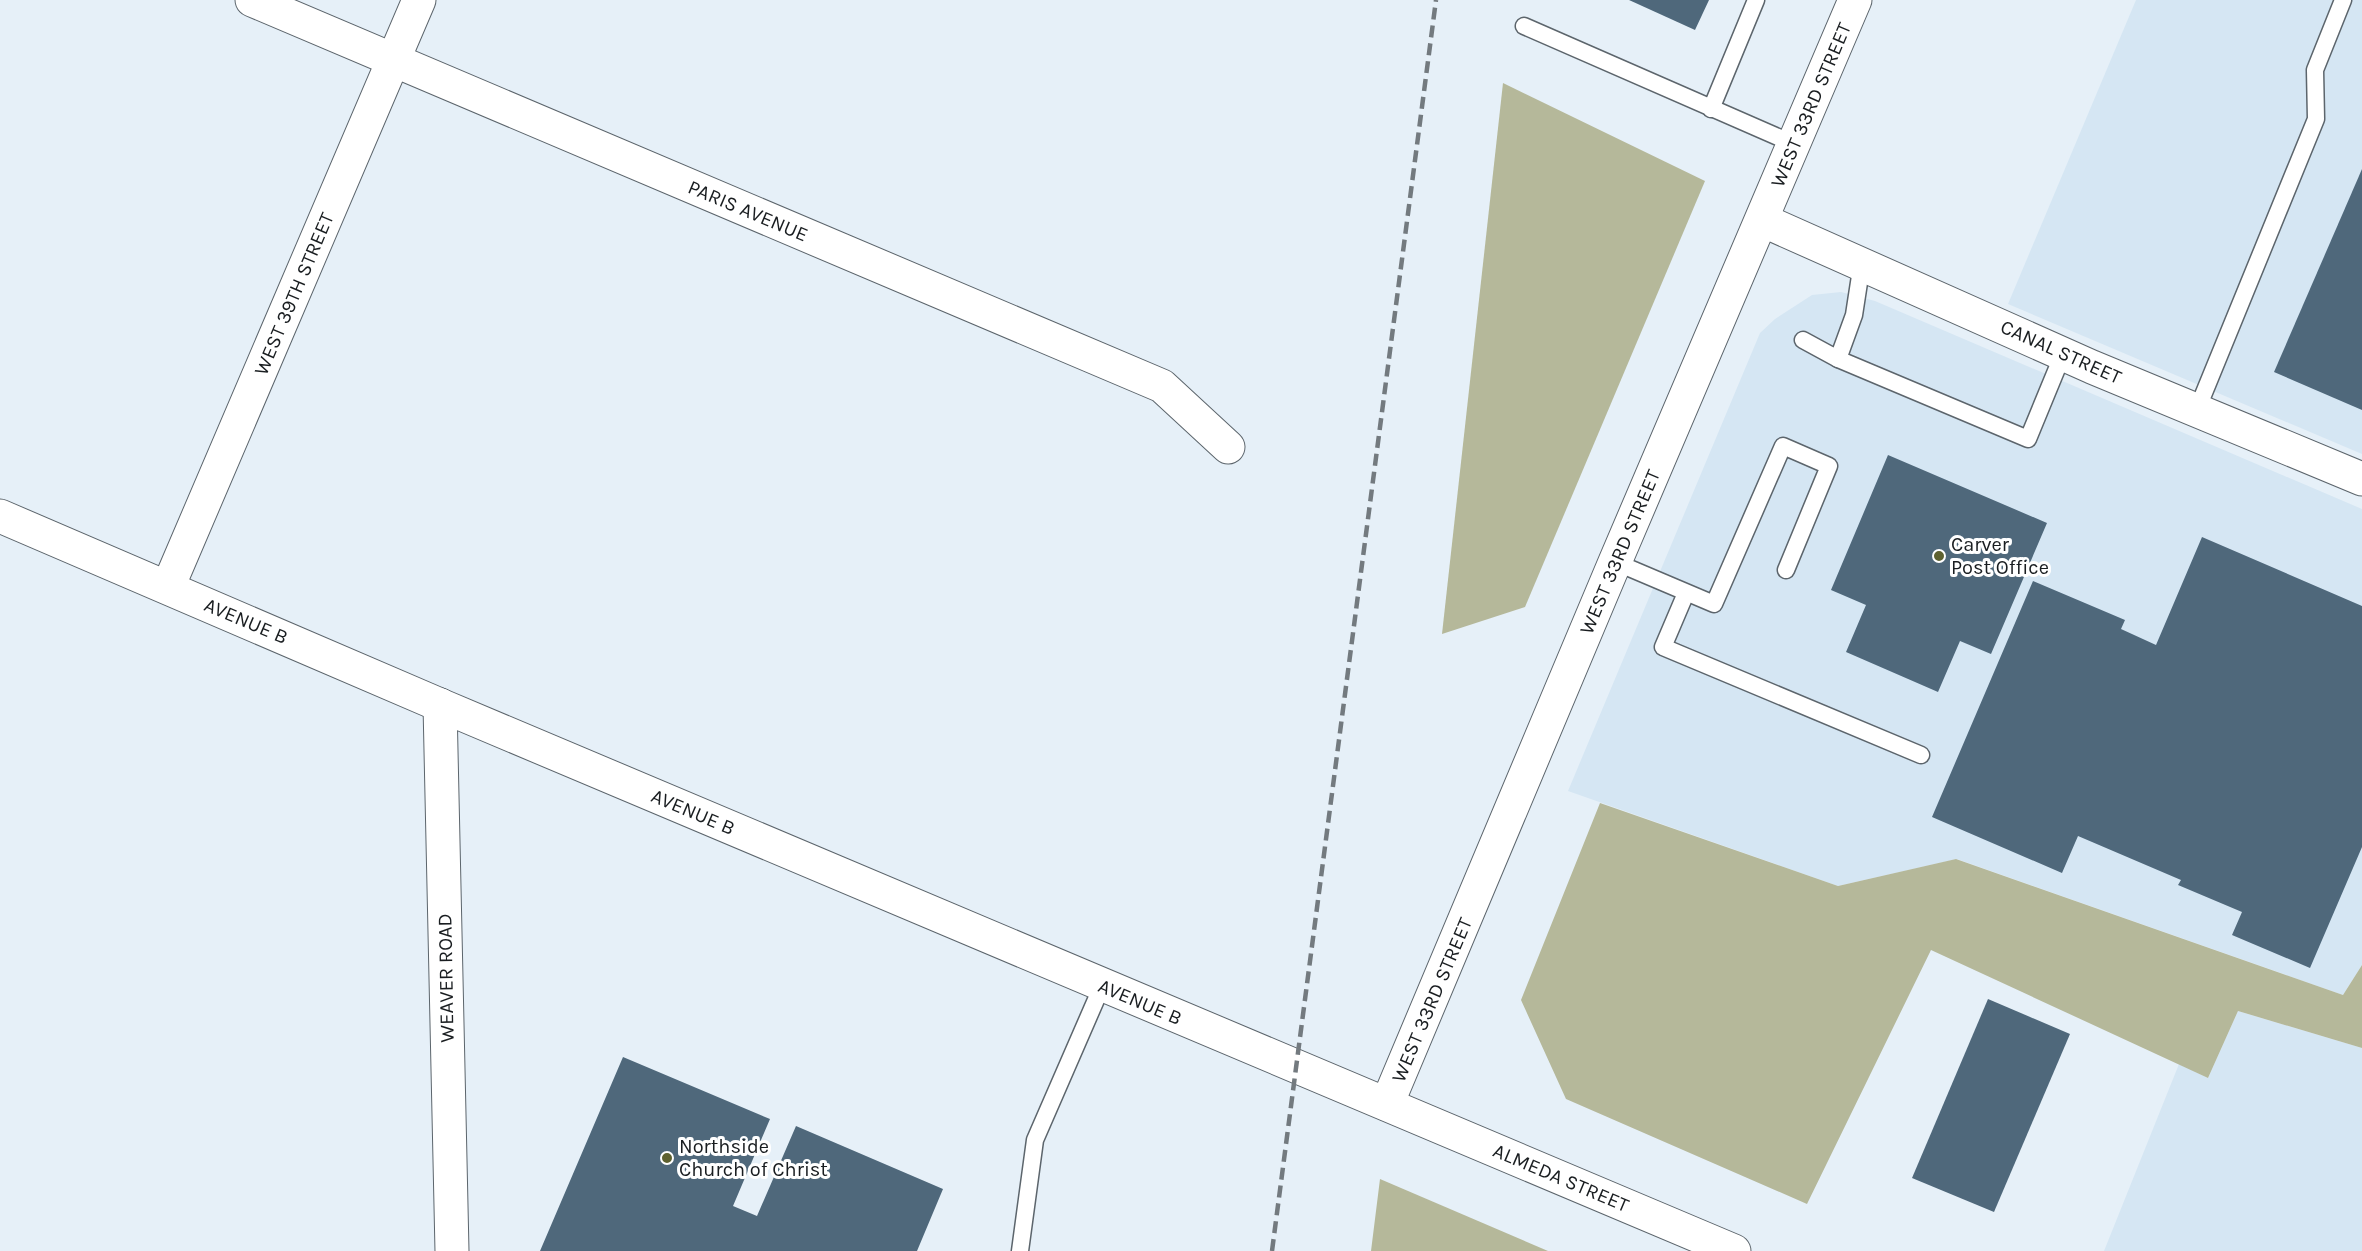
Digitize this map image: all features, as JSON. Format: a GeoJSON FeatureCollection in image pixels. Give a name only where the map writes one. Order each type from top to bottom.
{"type":"FeatureCollection","features":[{"type":"Feature","properties":{"kind":"street","name":"PARIS AVENUE"},"geometry":{"type":"LineString","coordinates":[[252,0],[1161,386],[1228,447]]}},
{"type":"Feature","properties":{"kind":"street","name":"WEST 39TH STREET"},"geometry":{"type":"LineString","coordinates":[[168,587],[419,0]]}},
{"type":"Feature","properties":{"kind":"street","name":"WEST 33RD STREET"},"geometry":{"type":"LineString","coordinates":[[1387,1104],[1855,0]]}},
{"type":"Feature","properties":{"kind":"street","name":"CANAL STREET"},"geometry":{"type":"LineString","coordinates":[[1762,220],[2063,354],[2362,479]]}},
{"type":"Feature","properties":{"kind":"street","name":"AVENUE B"},"geometry":{"type":"LineString","coordinates":[[0,516],[1102,986],[1387,1104]]}},
{"type":"Feature","properties":{"kind":"street","name":"WEAVER ROAD"},"geometry":{"type":"LineString","coordinates":[[440,705],[452,1251]]}},
{"type":"Feature","properties":{"kind":"street","name":"ALMEDA STREET"},"geometry":{"type":"LineString","coordinates":[[1387,1104],[1734,1251]]}},
{"type":"Feature","properties":{"kind":"lane"},"geometry":{"type":"LineString","coordinates":[[1711,109],[1756,0]]}},
{"type":"Feature","properties":{"kind":"lane"},"geometry":{"type":"LineString","coordinates":[[2197,410],[2316,119],[2316,70],[2343,0]]}},
{"type":"Feature","properties":{"kind":"lane"},"geometry":{"type":"LineString","coordinates":[[1524,26],[1794,144]]}},
{"type":"Feature","properties":{"kind":"lane"},"geometry":{"type":"LineString","coordinates":[[1838,359],[1854,315],[1862,263]]}},
{"type":"Feature","properties":{"kind":"lane"},"geometry":{"type":"LineString","coordinates":[[1803,340],[1838,359],[2028,438],[2063,354]]}},
{"type":"Feature","properties":{"kind":"lane"},"geometry":{"type":"LineString","coordinates":[[1615,562],[1714,604],[1783,446],[1829,466],[1786,570]]}},
{"type":"Feature","properties":{"kind":"lane"},"geometry":{"type":"LineString","coordinates":[[1686,592],[1663,647],[1921,755]]}},
{"type":"Feature","properties":{"kind":"lane"},"geometry":{"type":"LineString","coordinates":[[1020,1251],[1035,1140],[1102,986]]}},
{"type":"Feature","properties":{"kind":"shaded area"},"geometry":{"type":"Polygon","coordinates":[[[2136,0],[2362,0],[2362,454],[2008,304],[2136,0]]]}},
{"type":"Feature","properties":{"kind":"shaded area"},"geometry":{"type":"Polygon","coordinates":[[[1841,292],[1875,301],[2362,509],[2362,965],[2343,995],[1957,859],[1838,886],[1568,791],[1760,333],[1775,319],[1812,295],[1841,292]]]}},
{"type":"Feature","properties":{"kind":"shaded area"},"geometry":{"type":"Polygon","coordinates":[[[2238,1011],[2362,1048],[2362,1251],[2104,1251],[2179,1064],[2208,1078],[2238,1011]]]}},
{"type":"Feature","properties":{"kind":"green space"},"geometry":{"type":"Polygon","coordinates":[[[1503,83],[1705,181],[1525,607],[1442,634],[1503,83]]]}},
{"type":"Feature","properties":{"kind":"green space"},"geometry":{"type":"Polygon","coordinates":[[[1600,803],[1838,886],[1956,859],[2343,995],[2362,965],[2362,1048],[2238,1011],[2208,1078],[1931,950],[1807,1204],[1566,1099],[1521,1000],[1600,803]]]}},
{"type":"Feature","properties":{"kind":"green space"},"geometry":{"type":"Polygon","coordinates":[[[1380,1179],[1548,1251],[1371,1251],[1380,1179]]]}},
{"type":"Feature","properties":{"kind":"building"},"geometry":{"type":"Polygon","coordinates":[[[1629,0],[1709,0],[1695,30],[1629,0]]]}},
{"type":"Feature","properties":{"kind":"building"},"geometry":{"type":"Polygon","coordinates":[[[2362,169],[2362,410],[2274,372],[2362,169]]]}},
{"type":"Feature","properties":{"kind":"building","name":"Carver Post Office"},"geometry":{"type":"Polygon","coordinates":[[[1888,455],[2047,523],[1991,654],[1960,641],[1938,692],[1846,652],[1866,605],[1831,590],[1888,455]]]}},
{"type":"Feature","properties":{"kind":"building"},"geometry":{"type":"Polygon","coordinates":[[[2202,537],[2362,606],[2362,847],[2310,968],[2232,935],[2242,912],[2178,885],[2181,880],[2078,836],[2062,873],[1932,817],[2033,581],[2125,620],[2121,629],[2156,645],[2202,537]]]}},
{"type":"Feature","properties":{"kind":"building"},"geometry":{"type":"Polygon","coordinates":[[[1988,999],[2070,1034],[1994,1212],[1912,1178],[1988,999]]]}},
{"type":"Feature","properties":{"kind":"building","name":"Northside Church of Christ"},"geometry":{"type":"Polygon","coordinates":[[[623,1057],[770,1119],[733,1206],[757,1216],[796,1126],[943,1189],[917,1251],[540,1251],[623,1057]]]}},
{"type":"Feature","properties":{"kind":"railway"},"geometry":{"type":"LineString","coordinates":[[1272,1251],[1436,0]]}},
{"type":"Feature","properties":{"kind":"place","name":"Carver Post Office"},"geometry":{"type":"Point","coordinates":[1939,556]}},
{"type":"Feature","properties":{"kind":"place","name":"Northside Church of Christ"},"geometry":{"type":"Point","coordinates":[667,1158]}}]}
